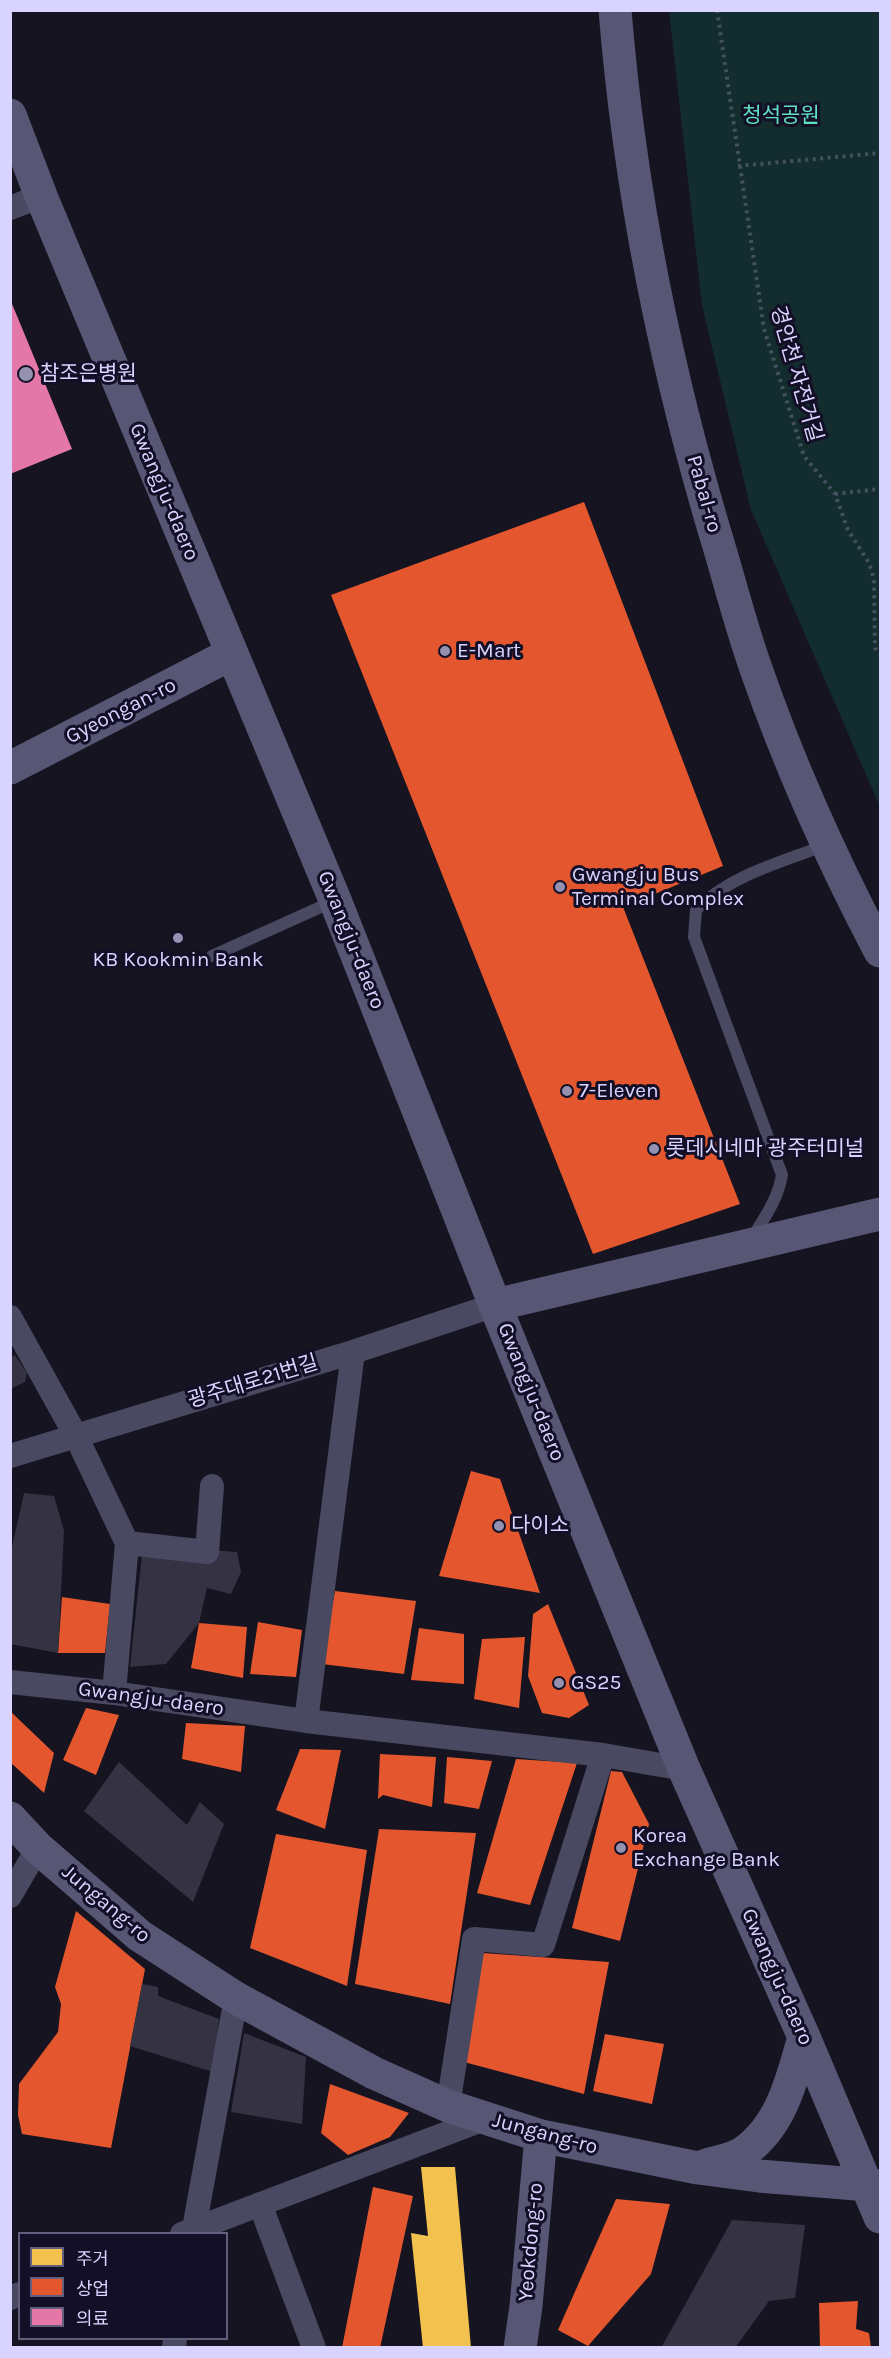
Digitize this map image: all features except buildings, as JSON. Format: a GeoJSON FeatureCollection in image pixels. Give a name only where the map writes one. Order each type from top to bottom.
{"type":"FeatureCollection","features":[{"type":"Feature","properties":{"kind":"street","name":"Pabal-ro"},"geometry":{"type":"LineString","coordinates":[[615,10],[634,170],[650,272],[673,380],[699,481],[755,665],[784,744],[828,844],[880,951]]}},
{"type":"Feature","properties":{"kind":"street","name":"Gwangju-daero"},"geometry":{"type":"LineString","coordinates":[[10,115],[41,196],[335,900],[495,1305],[684,1768],[804,2037],[875,2186],[880,2217]]}},
{"type":"Feature","properties":{"kind":"street"},"geometry":{"type":"LineString","coordinates":[[10,208],[41,196]]}},
{"type":"Feature","properties":{"kind":"street","name":"Gyeongan-ro"},"geometry":{"type":"LineString","coordinates":[[10,768],[231,654]]}},
{"type":"Feature","properties":{"kind":"street"},"geometry":{"type":"LineString","coordinates":[[495,1305],[880,1214]]}},
{"type":"Feature","properties":{"kind":"street","name":"광주대로21번길"},"geometry":{"type":"LineString","coordinates":[[10,1456],[352,1352],[495,1305]]}},
{"type":"Feature","properties":{"kind":"street"},"geometry":{"type":"LineString","coordinates":[[10,1317],[76,1436],[127,1543],[114,1693]]}},
{"type":"Feature","properties":{"kind":"street"},"geometry":{"type":"LineString","coordinates":[[306,1721],[352,1352]]}},
{"type":"Feature","properties":{"kind":"street"},"geometry":{"type":"LineString","coordinates":[[127,1543],[207,1552],[212,1486]]}},
{"type":"Feature","properties":{"kind":"street","name":"Gwangju-daero"},"geometry":{"type":"LineString","coordinates":[[10,1682],[114,1693],[306,1721],[603,1755],[684,1768]]}},
{"type":"Feature","properties":{"kind":"street"},"geometry":{"type":"LineString","coordinates":[[448,2106],[474,1939],[543,1946],[603,1755]]}},
{"type":"Feature","properties":{"kind":"street","name":"Jungang-ro"},"geometry":{"type":"LineString","coordinates":[[10,1818],[38,1848],[140,1936],[236,1998],[374,2073],[448,2106],[541,2136],[698,2168],[875,2186]]}},
{"type":"Feature","properties":{"kind":"street","name":"Jungang-ro"},"geometry":{"type":"LineString","coordinates":[[10,1896],[38,1848]]}},
{"type":"Feature","properties":{"kind":"street"},"geometry":{"type":"LineString","coordinates":[[190,2232],[236,1998]]}},
{"type":"Feature","properties":{"kind":"street"},"geometry":{"type":"LineString","coordinates":[[698,2168],[743,2153],[769,2129],[787,2095],[804,2037]]}},
{"type":"Feature","properties":{"kind":"street"},"geometry":{"type":"LineString","coordinates":[[190,2232],[487,2118]]}},
{"type":"Feature","properties":{"kind":"street","name":"Yeokdong-ro"},"geometry":{"type":"LineString","coordinates":[[520,2348],[526,2306],[541,2136]]}},
{"type":"Feature","properties":{"kind":"street"},"geometry":{"type":"LineString","coordinates":[[260,2204],[314,2348]]}},
{"type":"Feature","properties":{"kind":"lane"},"geometry":{"type":"LineString","coordinates":[[748,1244],[769,1212],[779,1191],[782,1175],[694,938],[696,910],[711,895],[732,882],[828,844]]}},
{"type":"Feature","properties":{"kind":"lane"},"geometry":{"type":"LineString","coordinates":[[212,956],[335,900]]}},
{"type":"Feature","properties":{"kind":"path","name":"경안천 자전거길"},"geometry":{"type":"LineString","coordinates":[[717,10],[738,166],[764,329],[804,456],[835,494],[848,530],[872,571],[875,648],[880,654]]}},
{"type":"Feature","properties":{"kind":"path"},"geometry":{"type":"LineString","coordinates":[[738,166],[880,153]]}},
{"type":"Feature","properties":{"kind":"path"},"geometry":{"type":"LineString","coordinates":[[835,494],[880,489]]}},
{"type":"Feature","properties":{"kind":"green space","name":"청석공원"},"geometry":{"type":"Polygon","coordinates":[[[669,11],[880,11],[880,807],[751,510],[702,305],[669,11]]]}},
{"type":"Feature","properties":{"kind":"place","name":"참조은병원"},"geometry":{"type":"Point","coordinates":[26,374]}},
{"type":"Feature","properties":{"kind":"place","name":"E-Mart"},"geometry":{"type":"Point","coordinates":[445,651]}},
{"type":"Feature","properties":{"kind":"place","name":"Gwangju Bus Terminal Complex"},"geometry":{"type":"Point","coordinates":[560,887]}},
{"type":"Feature","properties":{"kind":"place","name":"KB Kookmin Bank"},"geometry":{"type":"Point","coordinates":[178,938]}},
{"type":"Feature","properties":{"kind":"place","name":"7-Eleven"},"geometry":{"type":"Point","coordinates":[567,1091]}},
{"type":"Feature","properties":{"kind":"place","name":"롯데시네마 광주터미널"},"geometry":{"type":"Point","coordinates":[654,1149]}},
{"type":"Feature","properties":{"kind":"place","name":"다이소"},"geometry":{"type":"Point","coordinates":[499,1526]}},
{"type":"Feature","properties":{"kind":"place","name":"GS25"},"geometry":{"type":"Point","coordinates":[559,1683]}},
{"type":"Feature","properties":{"kind":"place","name":"Korea Exchange Bank"},"geometry":{"type":"Point","coordinates":[621,1848]}}]}
